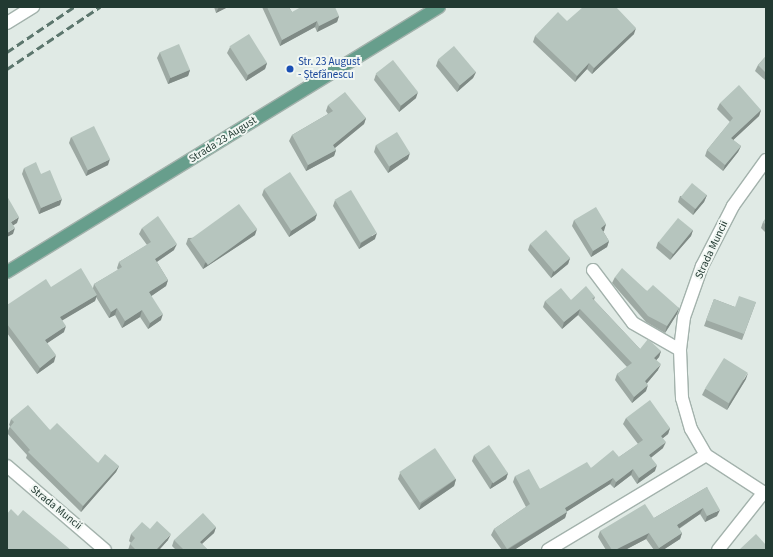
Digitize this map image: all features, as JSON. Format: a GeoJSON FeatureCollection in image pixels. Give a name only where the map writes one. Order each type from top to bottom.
{"type":"FeatureCollection","features":[{"type":"Feature","properties":{"kind":"main road","name":"Strada 23 August"},"geometry":{"type":"LineString","coordinates":[[7,272],[439,7]]}},
{"type":"Feature","properties":{"kind":"street"},"geometry":{"type":"LineString","coordinates":[[7,23],[33,7]]}},
{"type":"Feature","properties":{"kind":"street","name":"Strada Muncii"},"geometry":{"type":"LineString","coordinates":[[765,493],[706,455],[691,429],[682,398],[680,350],[684,318],[702,266],[733,206],[766,160]]}},
{"type":"Feature","properties":{"kind":"street"},"geometry":{"type":"LineString","coordinates":[[593,270],[633,323],[680,350]]}},
{"type":"Feature","properties":{"kind":"street"},"geometry":{"type":"LineString","coordinates":[[548,550],[706,455]]}},
{"type":"Feature","properties":{"kind":"street","name":"Strada Muncii"},"geometry":{"type":"LineString","coordinates":[[7,466],[105,550]]}},
{"type":"Feature","properties":{"kind":"street"},"geometry":{"type":"LineString","coordinates":[[718,550],[765,493]]}},
{"type":"Feature","properties":{"kind":"building"},"geometry":{"type":"Polygon","coordinates":[[[267,7],[289,7],[292,12],[301,7],[335,7],[339,16],[319,26],[317,21],[282,40],[267,7]]]}},
{"type":"Feature","properties":{"kind":"building"},"geometry":{"type":"Polygon","coordinates":[[[583,7],[616,7],[636,28],[594,68],[589,63],[577,76],[535,36],[558,12],[567,21],[583,7]]]}},
{"type":"Feature","properties":{"kind":"building"},"geometry":{"type":"Polygon","coordinates":[[[249,34],[267,63],[248,75],[229,46],[249,34]]]}},
{"type":"Feature","properties":{"kind":"building"},"geometry":{"type":"Polygon","coordinates":[[[179,44],[190,70],[171,78],[160,52],[179,44]]]}},
{"type":"Feature","properties":{"kind":"building"},"geometry":{"type":"Polygon","coordinates":[[[454,46],[476,72],[460,86],[438,59],[454,46]]]}},
{"type":"Feature","properties":{"kind":"building"},"geometry":{"type":"Polygon","coordinates":[[[766,56],[766,73],[758,65],[766,56]]]}},
{"type":"Feature","properties":{"kind":"building"},"geometry":{"type":"Polygon","coordinates":[[[393,60],[418,92],[401,106],[376,74],[393,60]]]}},
{"type":"Feature","properties":{"kind":"building"},"geometry":{"type":"Polygon","coordinates":[[[739,85],[761,110],[731,138],[741,146],[725,165],[707,150],[733,118],[720,103],[739,85]]]}},
{"type":"Feature","properties":{"kind":"building"},"geometry":{"type":"Polygon","coordinates":[[[345,92],[366,118],[333,145],[336,150],[308,165],[292,135],[333,111],[328,105],[345,92]]]}},
{"type":"Feature","properties":{"kind":"building"},"geometry":{"type":"Polygon","coordinates":[[[94,126],[110,159],[88,170],[72,137],[94,126]]]}},
{"type":"Feature","properties":{"kind":"building"},"geometry":{"type":"Polygon","coordinates":[[[397,132],[410,153],[389,166],[376,145],[397,132]]]}},
{"type":"Feature","properties":{"kind":"building"},"geometry":{"type":"Polygon","coordinates":[[[36,162],[41,174],[50,170],[62,199],[41,208],[24,168],[36,162]]]}},
{"type":"Feature","properties":{"kind":"building"},"geometry":{"type":"Polygon","coordinates":[[[290,172],[317,214],[291,231],[264,189],[290,172]]]}},
{"type":"Feature","properties":{"kind":"building"},"geometry":{"type":"Polygon","coordinates":[[[692,183],[707,195],[695,209],[681,197],[692,183]]]}},
{"type":"Feature","properties":{"kind":"building"},"geometry":{"type":"Polygon","coordinates":[[[351,190],[377,233],[360,243],[335,200],[351,190]]]}},
{"type":"Feature","properties":{"kind":"building"},"geometry":{"type":"Polygon","coordinates":[[[7,196],[19,217],[11,222],[15,228],[7,233],[7,196]]]}},
{"type":"Feature","properties":{"kind":"building"},"geometry":{"type":"Polygon","coordinates":[[[239,204],[257,229],[208,265],[190,240],[239,204]]]}},
{"type":"Feature","properties":{"kind":"building"},"geometry":{"type":"Polygon","coordinates":[[[596,207],[606,224],[601,228],[609,241],[593,251],[574,220],[596,207]]]}},
{"type":"Feature","properties":{"kind":"building"},"geometry":{"type":"Polygon","coordinates":[[[158,216],[177,244],[155,259],[168,280],[149,292],[163,314],[150,323],[142,310],[125,321],[117,308],[111,312],[94,284],[122,267],[119,262],[151,242],[142,228],[158,216]]]}},
{"type":"Feature","properties":{"kind":"building"},"geometry":{"type":"Polygon","coordinates":[[[678,218],[693,230],[673,254],[658,242],[678,218]]]}},
{"type":"Feature","properties":{"kind":"building"},"geometry":{"type":"Polygon","coordinates":[[[766,218],[766,225],[763,222],[766,218]]]}},
{"type":"Feature","properties":{"kind":"building"},"geometry":{"type":"Polygon","coordinates":[[[546,230],[570,258],[554,272],[530,244],[546,230]]]}},
{"type":"Feature","properties":{"kind":"building"},"geometry":{"type":"Polygon","coordinates":[[[81,268],[97,295],[60,317],[66,326],[45,340],[56,355],[40,368],[7,324],[7,305],[46,279],[51,287],[81,268]]]}},
{"type":"Feature","properties":{"kind":"building"},"geometry":{"type":"Polygon","coordinates":[[[622,268],[647,291],[653,285],[679,308],[667,326],[648,316],[615,277],[622,268]]]}},
{"type":"Feature","properties":{"kind":"building"},"geometry":{"type":"Polygon","coordinates":[[[586,286],[595,297],[592,298],[640,349],[648,339],[661,351],[654,358],[661,364],[645,381],[648,385],[634,397],[617,374],[632,363],[580,309],[564,322],[545,301],[561,288],[571,300],[586,286]]]}},
{"type":"Feature","properties":{"kind":"building"},"geometry":{"type":"Polygon","coordinates":[[[739,296],[756,302],[744,334],[706,320],[714,299],[735,307],[739,296]]]}},
{"type":"Feature","properties":{"kind":"building"},"geometry":{"type":"Polygon","coordinates":[[[724,358],[748,373],[729,403],[705,389],[724,358]]]}},
{"type":"Feature","properties":{"kind":"building"},"geometry":{"type":"Polygon","coordinates":[[[650,400],[670,428],[661,436],[666,442],[649,455],[657,465],[639,478],[633,469],[616,482],[613,478],[565,508],[567,512],[507,549],[494,529],[530,504],[515,476],[529,469],[540,489],[587,462],[591,468],[613,450],[619,457],[643,440],[626,418],[650,400]]]}},
{"type":"Feature","properties":{"kind":"building"},"geometry":{"type":"Polygon","coordinates":[[[28,405],[50,430],[57,423],[98,463],[105,454],[119,466],[83,506],[28,452],[30,450],[10,427],[14,422],[11,419],[28,405]]]}},
{"type":"Feature","properties":{"kind":"building"},"geometry":{"type":"Polygon","coordinates":[[[489,445],[508,473],[493,483],[474,455],[489,445]]]}},
{"type":"Feature","properties":{"kind":"building"},"geometry":{"type":"Polygon","coordinates":[[[435,448],[456,479],[420,503],[399,472],[435,448]]]}},
{"type":"Feature","properties":{"kind":"building"},"geometry":{"type":"Polygon","coordinates":[[[707,487],[720,510],[707,516],[703,508],[677,525],[682,533],[659,548],[649,533],[615,550],[612,550],[600,531],[645,504],[654,518],[707,487]]]}},
{"type":"Feature","properties":{"kind":"building"},"geometry":{"type":"Polygon","coordinates":[[[11,509],[18,516],[23,510],[71,550],[7,550],[7,514],[11,509]]]}},
{"type":"Feature","properties":{"kind":"building"},"geometry":{"type":"Polygon","coordinates":[[[203,513],[216,527],[200,542],[208,550],[184,550],[174,540],[203,513]]]}},
{"type":"Feature","properties":{"kind":"building"},"geometry":{"type":"Polygon","coordinates":[[[157,521],[171,534],[156,550],[136,550],[130,544],[135,538],[131,534],[142,522],[150,529],[157,521]]]}},
{"type":"Feature","properties":{"kind":"building"},"geometry":{"type":"Polygon","coordinates":[[[756,534],[766,545],[766,550],[739,550],[756,534]]]}},
{"type":"Feature","properties":{"kind":"railway"},"geometry":{"type":"LineString","coordinates":[[7,52],[74,7]]}},
{"type":"Feature","properties":{"kind":"railway"},"geometry":{"type":"LineString","coordinates":[[7,69],[100,7]]}},
{"type":"Feature","properties":{"kind":"place","name":"Str. 23 August - Ștefănescu"},"geometry":{"type":"Point","coordinates":[290,69]}}]}
